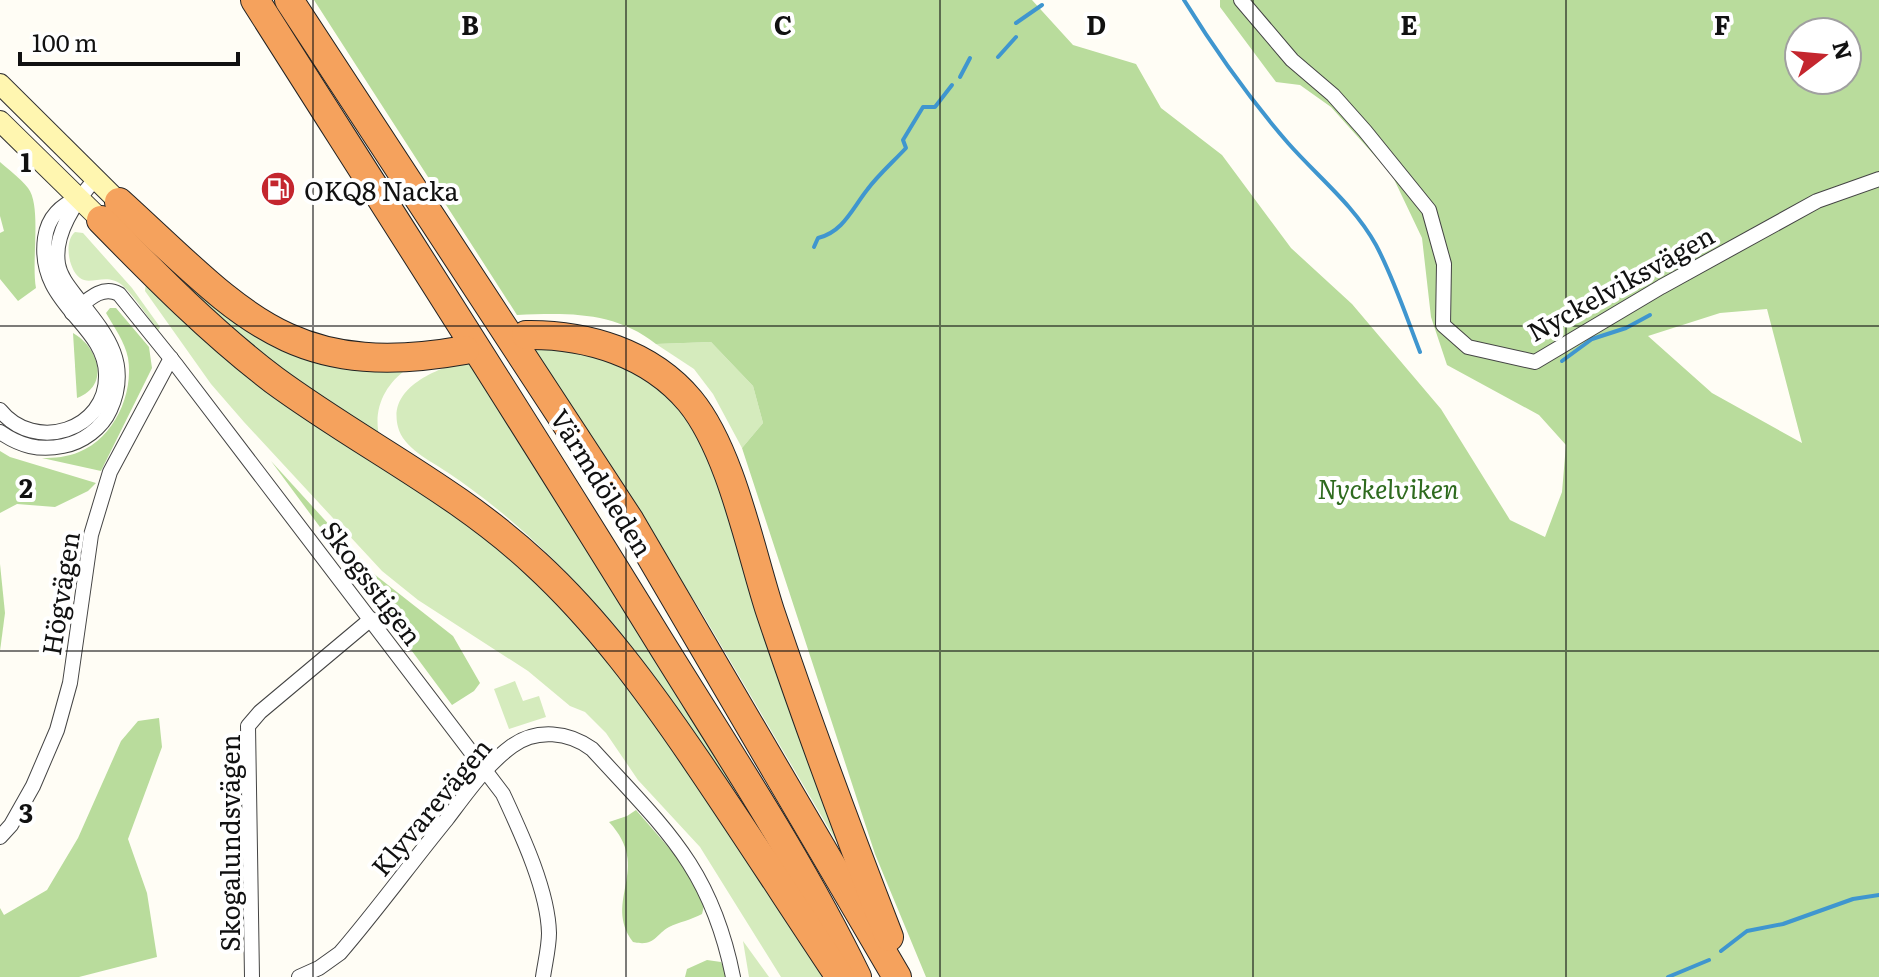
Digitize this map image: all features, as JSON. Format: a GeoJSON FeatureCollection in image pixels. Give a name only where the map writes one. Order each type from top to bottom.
{"type":"FeatureCollection","features":[{"type":"Feature","properties":{"kind":"highway","name":"Värmdöleden"},"geometry":{"type":"LineString","coordinates":[[255,0],[533,436],[827,918],[857,977]]}},
{"type":"Feature","properties":{"kind":"highway","name":"Värmdöleden"},"geometry":{"type":"LineString","coordinates":[[289,0],[630,521],[897,977]]}},
{"type":"Feature","properties":{"kind":"highway"},"geometry":{"type":"LineString","coordinates":[[301,0],[363,115]]}},
{"type":"Feature","properties":{"kind":"highway"},"geometry":{"type":"LineString","coordinates":[[110,211],[244,314],[288,339],[332,353],[361,358],[409,359],[465,350]]}},
{"type":"Feature","properties":{"kind":"highway"},"geometry":{"type":"LineString","coordinates":[[110,211],[186,303],[273,379],[450,493],[546,573],[623,659],[667,718],[840,977]]}},
{"type":"Feature","properties":{"kind":"highway"},"geometry":{"type":"LineString","coordinates":[[526,335],[578,339],[608,346],[625,354],[671,382],[705,423],[731,484],[839,807],[905,977]]}},
{"type":"Feature","properties":{"kind":"main road"},"geometry":{"type":"LineString","coordinates":[[0,84],[96,178],[110,211]]}},
{"type":"Feature","properties":{"kind":"main road"},"geometry":{"type":"LineString","coordinates":[[0,121],[79,197],[110,211]]}},
{"type":"Feature","properties":{"kind":"street","name":"Nyckelviksvägen"},"geometry":{"type":"LineString","coordinates":[[1241,0],[1292,60],[1333,95],[1429,210],[1444,264],[1443,325],[1468,347],[1535,362],[1661,287],[1817,201],[1879,179]]}},
{"type":"Feature","properties":{"kind":"street"},"geometry":{"type":"LineString","coordinates":[[0,432],[25,446],[61,447],[86,437],[105,418],[114,399],[117,364],[110,342],[48,277],[44,248],[46,232],[56,212],[79,197],[96,178]]}},
{"type":"Feature","properties":{"kind":"street","name":"Skogsstigen"},"geometry":{"type":"LineString","coordinates":[[77,309],[102,290],[119,294],[503,794],[539,886],[549,934],[543,977]]}},
{"type":"Feature","properties":{"kind":"street"},"geometry":{"type":"LineString","coordinates":[[0,410],[8,421],[21,428],[46,434],[78,424],[94,411],[104,393],[106,367],[77,309]]}},
{"type":"Feature","properties":{"kind":"street","name":"Högvägen"},"geometry":{"type":"LineString","coordinates":[[0,837],[11,825],[33,786],[57,730],[70,683],[91,535],[110,472],[171,358]]}},
{"type":"Feature","properties":{"kind":"street","name":"Skogalundsvägen"},"geometry":{"type":"LineString","coordinates":[[252,977],[248,726],[260,712],[371,619]]}},
{"type":"Feature","properties":{"kind":"street","name":"Klyvarevägen"},"geometry":{"type":"LineString","coordinates":[[299,977],[340,953],[486,771],[512,746],[536,736],[553,734],[580,740],[592,749],[675,839],[692,863],[718,916],[733,977]]}},
{"type":"Feature","properties":{"kind":"green space","name":"Nyckelviken"},"geometry":{"type":"Polygon","coordinates":[[[314,0],[1032,0],[1073,45],[1136,64],[1161,108],[1222,155],[1291,248],[1352,304],[1441,409],[1510,520],[1545,537],[1562,492],[1566,445],[1539,415],[1447,365],[1431,317],[1422,238],[1392,175],[1331,107],[1300,85],[1276,82],[1220,7],[1220,0],[1879,0],[1879,977],[926,977],[875,854],[742,448],[763,423],[753,386],[711,342],[656,344],[624,325],[607,320],[554,314],[517,315],[314,0]],[[1767,309],[1720,313],[1648,336],[1712,393],[1802,443],[1767,309]]]}},
{"type":"Feature","properties":{"kind":"green space"},"geometry":{"type":"Polygon","coordinates":[[[0,162],[28,188],[34,207],[36,288],[18,301],[0,279],[0,233],[4,231],[0,216],[0,162]]]}},
{"type":"Feature","properties":{"kind":"green space"},"geometry":{"type":"Polygon","coordinates":[[[75,232],[83,233],[132,288],[160,327],[158,331],[122,285],[105,279],[84,280],[76,274],[70,262],[69,248],[75,232]]]}},
{"type":"Feature","properties":{"kind":"green space"},"geometry":{"type":"Polygon","coordinates":[[[168,272],[204,297],[407,369],[392,383],[382,400],[378,418],[380,439],[254,354],[168,272]]]}},
{"type":"Feature","properties":{"kind":"green space"},"geometry":{"type":"Polygon","coordinates":[[[146,282],[199,335],[269,394],[328,430],[501,547],[570,614],[642,701],[825,977],[781,977],[700,847],[638,780],[606,733],[585,712],[570,706],[528,671],[418,600],[382,571],[211,384],[145,291],[146,282]]]}},
{"type":"Feature","properties":{"kind":"green space"},"geometry":{"type":"Polygon","coordinates":[[[110,308],[116,308],[149,347],[152,368],[101,471],[42,458],[70,455],[91,445],[111,426],[119,413],[128,386],[128,358],[122,340],[106,313],[110,308]]]}},
{"type":"Feature","properties":{"kind":"green space"},"geometry":{"type":"Polygon","coordinates":[[[73,333],[89,347],[97,366],[94,384],[77,398],[73,333]]]}},
{"type":"Feature","properties":{"kind":"green space"},"geometry":{"type":"Polygon","coordinates":[[[711,342],[753,386],[763,423],[742,448],[713,394],[694,369],[656,344],[711,342]]]}},
{"type":"Feature","properties":{"kind":"green space"},"geometry":{"type":"Polygon","coordinates":[[[533,346],[607,358],[657,385],[689,419],[706,450],[845,856],[702,613],[533,346]]]}},
{"type":"Feature","properties":{"kind":"green space"},"geometry":{"type":"Polygon","coordinates":[[[470,359],[707,740],[762,841],[585,592],[519,528],[466,485],[418,453],[401,435],[397,412],[408,389],[432,373],[470,359]]]}},
{"type":"Feature","properties":{"kind":"green space"},"geometry":{"type":"Polygon","coordinates":[[[0,451],[10,457],[96,483],[88,491],[55,507],[17,504],[0,513],[0,451]]]}},
{"type":"Feature","properties":{"kind":"green space"},"geometry":{"type":"Polygon","coordinates":[[[271,461],[374,574],[453,636],[480,683],[474,691],[452,705],[271,461]]]}},
{"type":"Feature","properties":{"kind":"green space"},"geometry":{"type":"Polygon","coordinates":[[[0,564],[5,613],[0,651],[0,564]]]}},
{"type":"Feature","properties":{"kind":"green space"},"geometry":{"type":"Polygon","coordinates":[[[515,681],[523,701],[539,696],[546,717],[509,729],[494,689],[515,681]]]}},
{"type":"Feature","properties":{"kind":"green space"},"geometry":{"type":"Polygon","coordinates":[[[159,718],[162,747],[128,839],[147,893],[157,957],[79,977],[0,977],[0,908],[4,915],[47,890],[78,838],[121,741],[138,721],[159,718]]]}},
{"type":"Feature","properties":{"kind":"green space"},"geometry":{"type":"Polygon","coordinates":[[[636,810],[683,864],[704,906],[702,914],[669,927],[646,943],[633,942],[625,927],[622,912],[627,855],[609,822],[636,810]]]}},
{"type":"Feature","properties":{"kind":"green space"},"geometry":{"type":"Polygon","coordinates":[[[743,941],[769,977],[749,977],[743,941]]]}},
{"type":"Feature","properties":{"kind":"green space"},"geometry":{"type":"Polygon","coordinates":[[[707,960],[721,962],[725,977],[685,977],[687,969],[707,960]]]}},
{"type":"Feature","properties":{"kind":"waterway"},"geometry":{"type":"LineString","coordinates":[[1184,0],[1260,109],[1367,231],[1388,271],[1420,352]]}},
{"type":"Feature","properties":{"kind":"waterway"},"geometry":{"type":"LineString","coordinates":[[1016,23],[1042,5]]}},
{"type":"Feature","properties":{"kind":"waterway"},"geometry":{"type":"LineString","coordinates":[[998,57],[1016,37]]}},
{"type":"Feature","properties":{"kind":"waterway"},"geometry":{"type":"LineString","coordinates":[[960,77],[970,58]]}},
{"type":"Feature","properties":{"kind":"waterway"},"geometry":{"type":"LineString","coordinates":[[814,247],[818,238],[841,225],[871,184],[906,148],[903,140],[923,107],[935,107],[952,85]]}},
{"type":"Feature","properties":{"kind":"waterway"},"geometry":{"type":"LineString","coordinates":[[1562,361],[1592,339],[1626,328],[1650,315]]}},
{"type":"Feature","properties":{"kind":"waterway"},"geometry":{"type":"LineString","coordinates":[[1721,951],[1747,931],[1783,924],[1853,899],[1879,895]]}},
{"type":"Feature","properties":{"kind":"waterway"},"geometry":{"type":"LineString","coordinates":[[1668,977],[1709,960]]}},
{"type":"Feature","properties":{"kind":"place","name":"OKQ8 Nacka"},"geometry":{"type":"Point","coordinates":[278,189]}}]}
